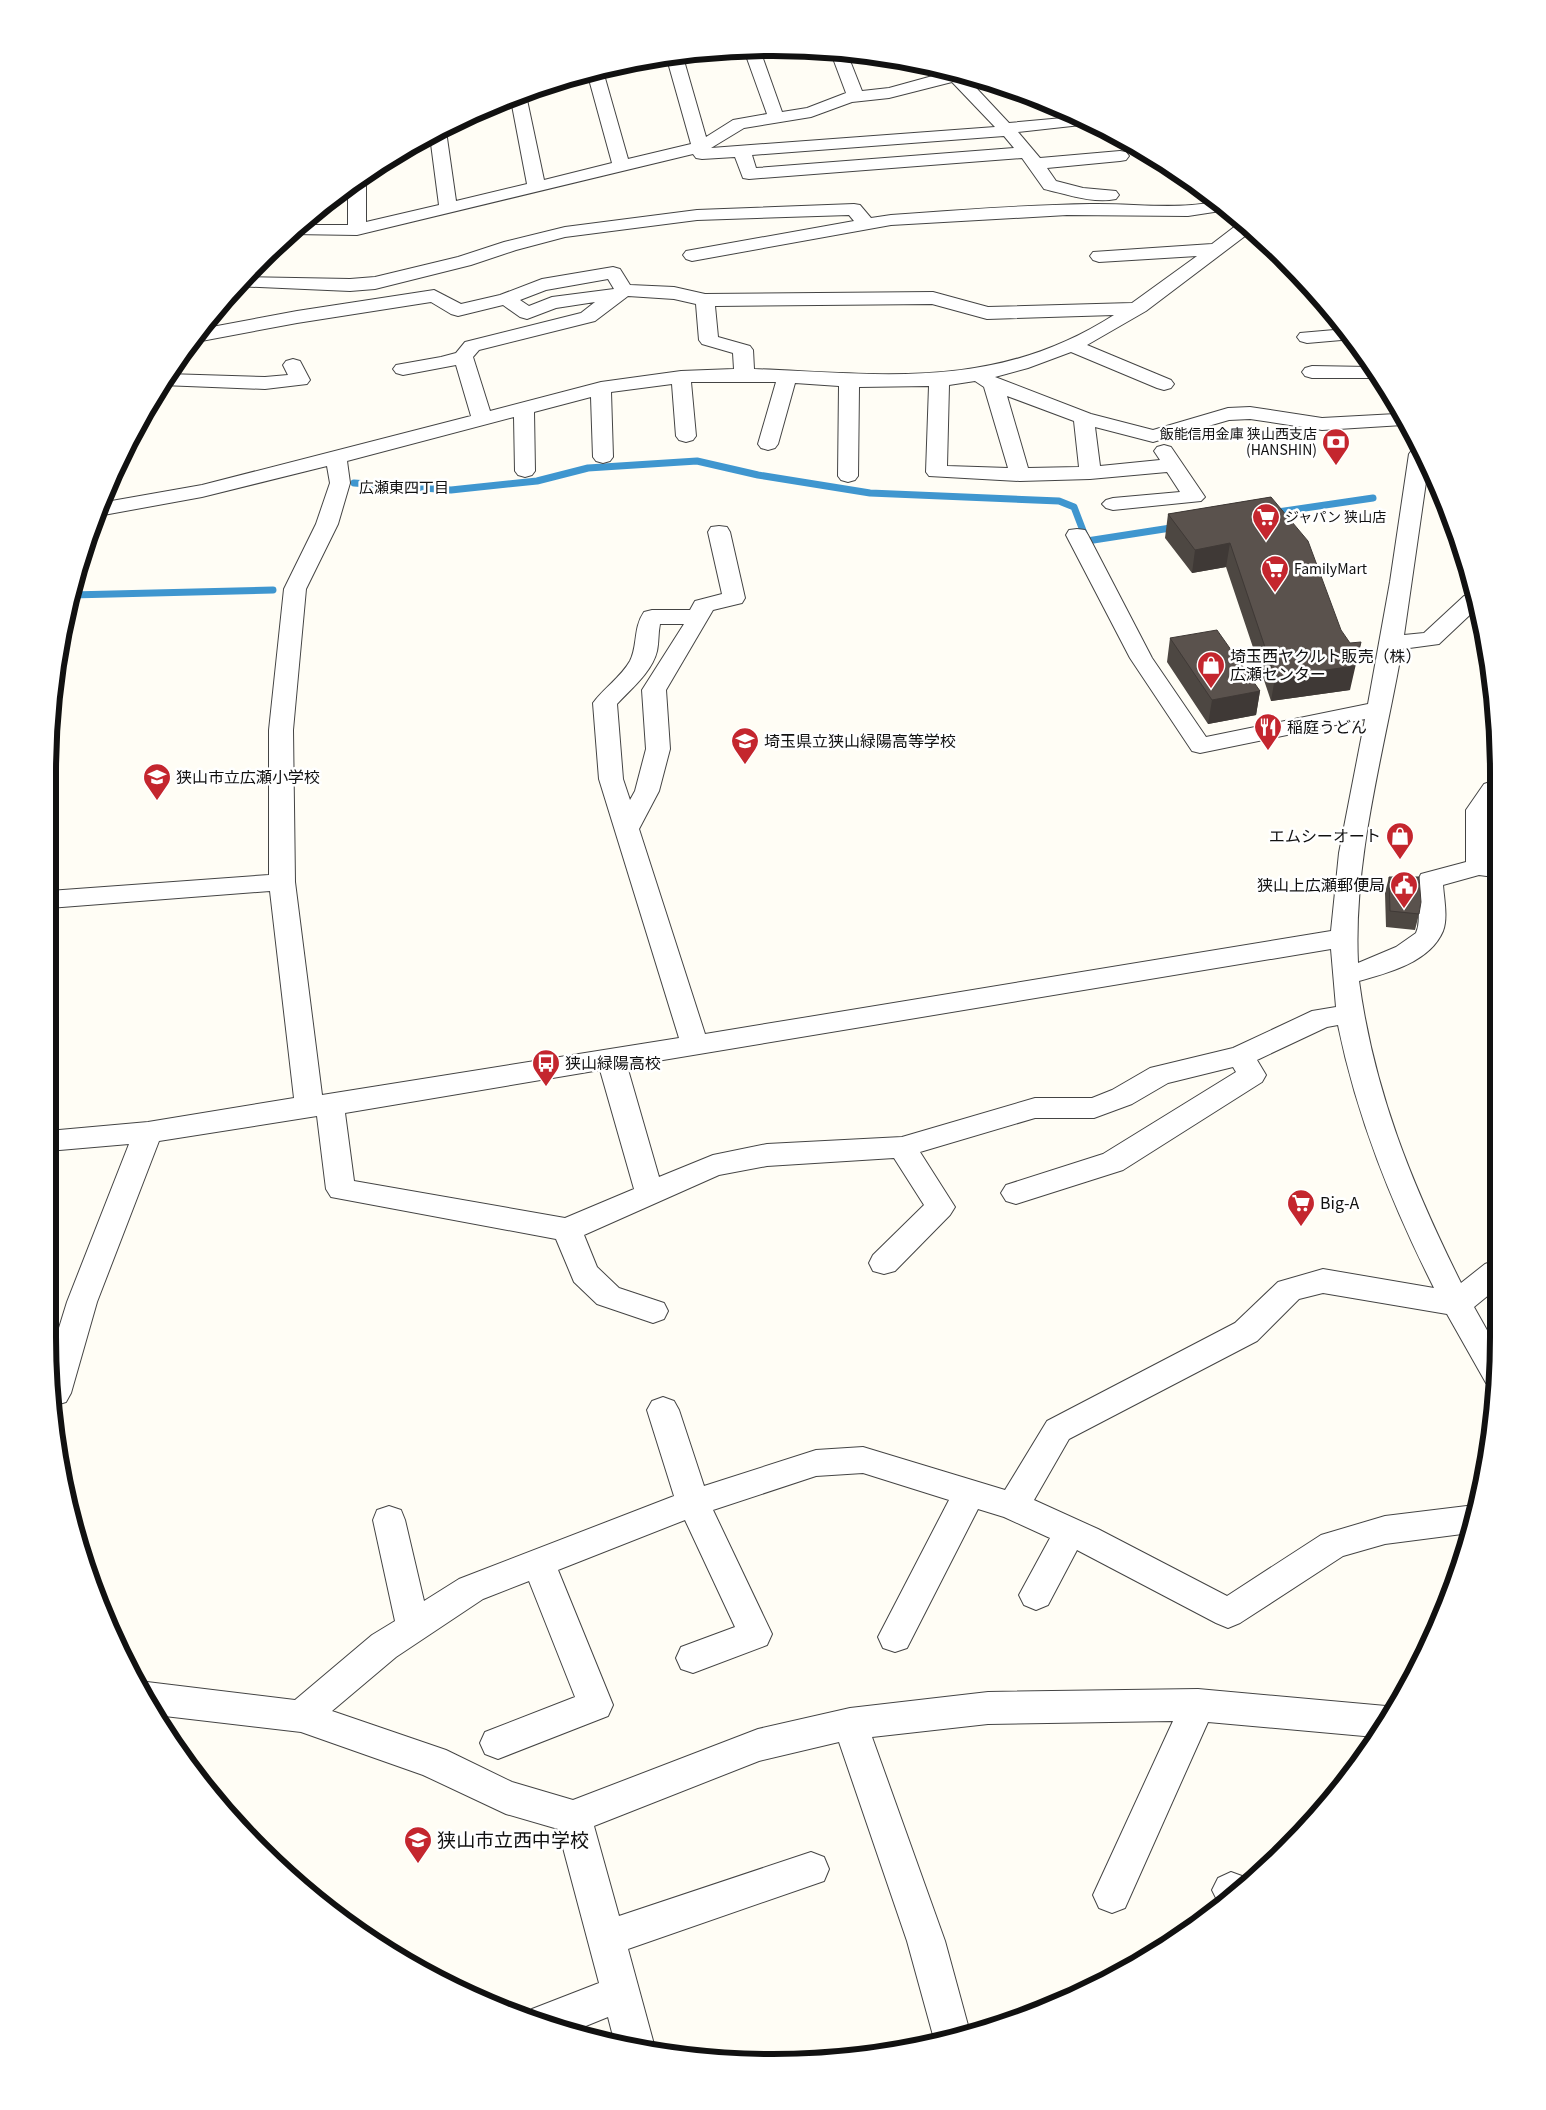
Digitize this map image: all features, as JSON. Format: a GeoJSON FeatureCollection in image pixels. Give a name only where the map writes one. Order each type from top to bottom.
{"type":"FeatureCollection","features":[{"type":"Feature","properties":{"kind":"street"},"geometry":{"type":"LineString","coordinates":[[754,57],[776,117]]}},
{"type":"Feature","properties":{"kind":"street"},"geometry":{"type":"LineString","coordinates":[[842,60],[856,96]]}},
{"type":"Feature","properties":{"kind":"street"},"geometry":{"type":"LineString","coordinates":[[676,62],[702,154],[829,146],[1072,122]]}},
{"type":"Feature","properties":{"kind":"street"},"geometry":{"type":"LineString","coordinates":[[305,230],[357,230],[701,147],[739,124],[811,112],[849,97],[888,93],[943,77]]}},
{"type":"Feature","properties":{"kind":"street"},"geometry":{"type":"LineString","coordinates":[[598,78],[621,166]]}},
{"type":"Feature","properties":{"kind":"street"},"geometry":{"type":"LineString","coordinates":[[963,82],[1007,129],[1050,185],[1083,192],[1160,199],[1203,200]]}},
{"type":"Feature","properties":{"kind":"street"},"geometry":{"type":"LineString","coordinates":[[520,103],[536,186]]}},
{"type":"Feature","properties":{"kind":"street"},"geometry":{"type":"LineString","coordinates":[[439,139],[448,208]]}},
{"type":"Feature","properties":{"kind":"street"},"geometry":{"type":"LineString","coordinates":[[829,146],[837,169]]}},
{"type":"Feature","properties":{"kind":"street"},"geometry":{"type":"LineString","coordinates":[[742,152],[749,174],[1031,158],[1120,156]]}},
{"type":"Feature","properties":{"kind":"street"},"geometry":{"type":"LineString","coordinates":[[353,193],[357,230]]}},
{"type":"Feature","properties":{"kind":"street"},"geometry":{"type":"LineString","coordinates":[[692,255],[891,220],[1054,210],[1101,209],[1176,213],[1213,207]]}},
{"type":"Feature","properties":{"kind":"street"},"geometry":{"type":"LineString","coordinates":[[251,282],[350,285],[375,283],[464,261],[510,246],[565,232],[697,215],[854,208],[866,224]]}},
{"type":"Feature","properties":{"kind":"street"},"geometry":{"type":"LineString","coordinates":[[986,379],[1028,360],[1071,345],[1102,330],[1134,309],[1241,230]]}},
{"type":"Feature","properties":{"kind":"street"},"geometry":{"type":"LineString","coordinates":[[1099,256],[1216,249]]}},
{"type":"Feature","properties":{"kind":"street"},"geometry":{"type":"LineString","coordinates":[[206,334],[297,317],[434,296],[458,310],[506,299],[542,286],[613,273],[622,292]]}},
{"type":"Feature","properties":{"kind":"street"},"geometry":{"type":"LineString","coordinates":[[506,299],[527,313],[552,303],[622,292],[674,293],[705,300],[933,298],[986,312],[1134,309]]}},
{"type":"Feature","properties":{"kind":"street"},"geometry":{"type":"LineString","coordinates":[[403,369],[443,363],[463,356],[472,346],[588,317],[622,292]]}},
{"type":"Feature","properties":{"kind":"street"},"geometry":{"type":"LineString","coordinates":[[705,300],[709,340],[743,350],[744,376]]}},
{"type":"Feature","properties":{"kind":"street"},"geometry":{"type":"LineString","coordinates":[[1307,337],[1340,335]]}},
{"type":"Feature","properties":{"kind":"street"},"geometry":{"type":"LineString","coordinates":[[1071,345],[1164,384]]}},
{"type":"Feature","properties":{"kind":"street"},"geometry":{"type":"LineString","coordinates":[[463,356],[482,419]]}},
{"type":"Feature","properties":{"kind":"street"},"geometry":{"type":"LineString","coordinates":[[174,380],[266,383],[300,380],[293,365]]}},
{"type":"Feature","properties":{"kind":"street"},"geometry":{"type":"LineString","coordinates":[[1312,372],[1368,373]]}},
{"type":"Feature","properties":{"kind":"street"},"geometry":{"type":"LineString","coordinates":[[107,508],[202,491],[336,458],[601,388],[681,377],[744,376],[899,382],[986,379],[1084,418],[1153,436],[1228,414],[1250,413],[1322,424],[1397,420]]}},
{"type":"Feature","properties":{"kind":"street"},"geometry":{"type":"LineString","coordinates":[[681,377],[686,436]]}},
{"type":"Feature","properties":{"kind":"street"},"geometry":{"type":"LineString","coordinates":[[768,444],[787,378]]}},
{"type":"Feature","properties":{"kind":"street"},"geometry":{"type":"LineString","coordinates":[[986,379],[1020,475]]}},
{"type":"Feature","properties":{"kind":"street"},"geometry":{"type":"LineString","coordinates":[[848,476],[849,380]]}},
{"type":"Feature","properties":{"kind":"street"},"geometry":{"type":"LineString","coordinates":[[939,380],[936,472],[1020,475],[1090,473],[1174,465]]}},
{"type":"Feature","properties":{"kind":"street"},"geometry":{"type":"LineString","coordinates":[[601,388],[603,457]]}},
{"type":"Feature","properties":{"kind":"street"},"geometry":{"type":"LineString","coordinates":[[524,408],[525,471]]}},
{"type":"Feature","properties":{"kind":"street"},"geometry":{"type":"LineString","coordinates":[[1084,418],[1090,473]]}},
{"type":"Feature","properties":{"kind":"street"},"geometry":{"type":"LineString","coordinates":[[1113,504],[1194,497],[1153,436]]}},
{"type":"Feature","properties":{"kind":"street"},"geometry":{"type":"LineString","coordinates":[[336,458],[340,483],[328,524],[294,589],[281,730],[282,882],[320,1106],[341,1189],[567,1230],[713,1166],[767,1154],[902,1147],[1035,1108],[1094,1108],[1122,1097],[1160,1075],[1240,1056],[1322,1018],[1350,1014]]}},
{"type":"Feature","properties":{"kind":"street"},"geometry":{"type":"LineString","coordinates":[[1418,461],[1390,644],[1348,877],[1344,938],[1346,976],[1350,1014],[1362,1075],[1380,1134],[1411,1211],[1456,1304],[1489,1360]]}},
{"type":"Feature","properties":{"kind":"street"},"geometry":{"type":"LineString","coordinates":[[627,829],[647,791],[658,749],[654,690],[704,606],[734,598],[719,532]]}},
{"type":"Feature","properties":{"kind":"street"},"geometry":{"type":"LineString","coordinates":[[1077,535],[1141,658],[1200,746],[1379,709]]}},
{"type":"Feature","properties":{"kind":"street"},"geometry":{"type":"LineString","coordinates":[[1390,644],[1431,639],[1469,604]]}},
{"type":"Feature","properties":{"kind":"street"},"geometry":{"type":"LineString","coordinates":[[695,1045],[611,779],[604,703],[634,671],[644,654],[646,629],[652,618],[699,617]]}},
{"type":"Feature","properties":{"kind":"street"},"geometry":{"type":"LineString","coordinates":[[1346,976],[1382,966],[1422,944],[1430,931],[1430,880],[1486,868],[1478,810],[1490,793]]}},
{"type":"Feature","properties":{"kind":"street"},"geometry":{"type":"LineString","coordinates":[[56,898],[282,882]]}},
{"type":"Feature","properties":{"kind":"street"},"geometry":{"type":"LineString","coordinates":[[56,1140],[148,1132],[320,1106],[1344,938]]}},
{"type":"Feature","properties":{"kind":"street"},"geometry":{"type":"LineString","coordinates":[[1016,1192],[1113,1162],[1252,1075],[1240,1056]]}},
{"type":"Feature","properties":{"kind":"street"},"geometry":{"type":"LineString","coordinates":[[611,1059],[650,1194]]}},
{"type":"Feature","properties":{"kind":"street"},"geometry":{"type":"LineString","coordinates":[[58,1384],[82,1302],[148,1132]]}},
{"type":"Feature","properties":{"kind":"street"},"geometry":{"type":"LineString","coordinates":[[884,1263],[940,1206],[902,1147]]}},
{"type":"Feature","properties":{"kind":"street"},"geometry":{"type":"LineString","coordinates":[[567,1230],[585,1274],[608,1296],[653,1311]]}},
{"type":"Feature","properties":{"kind":"street"},"geometry":{"type":"LineString","coordinates":[[1013,1506],[1058,1430],[1246,1332],[1289,1290],[1324,1281],[1456,1304],[1490,1277]]}},
{"type":"Feature","properties":{"kind":"street"},"geometry":{"type":"LineString","coordinates":[[663,1410],[693,1503],[755,1634],[693,1658]]}},
{"type":"Feature","properties":{"kind":"street"},"geometry":{"type":"LineString","coordinates":[[302,1716],[384,1646],[471,1589],[693,1503],[816,1463],[863,1460],[1013,1506],[1070,1532],[1228,1613],[1333,1546],[1384,1530],[1466,1520]]}},
{"type":"Feature","properties":{"kind":"street"},"geometry":{"type":"LineString","coordinates":[[894,1637],[970,1492]]}},
{"type":"Feature","properties":{"kind":"street"},"geometry":{"type":"LineString","coordinates":[[389,1520],[413,1627]]}},
{"type":"Feature","properties":{"kind":"street"},"geometry":{"type":"LineString","coordinates":[[1036,1595],[1070,1532]]}},
{"type":"Feature","properties":{"kind":"street"},"geometry":{"type":"LineString","coordinates":[[498,1743],[596,1705],[538,1562]]}},
{"type":"Feature","properties":{"kind":"street"},"geometry":{"type":"LineString","coordinates":[[155,1699],[302,1716],[434,1762],[506,1797],[572,1817],[758,1745],[850,1724],[988,1708],[1198,1705],[1378,1721]]}},
{"type":"Feature","properties":{"kind":"street"},"geometry":{"type":"LineString","coordinates":[[1112,1895],[1198,1705]]}},
{"type":"Feature","properties":{"kind":"street"},"geometry":{"type":"LineString","coordinates":[[850,1724],[926,1941],[950,2031]]}},
{"type":"Feature","properties":{"kind":"street"},"geometry":{"type":"LineString","coordinates":[[572,1817],[634,2040]]}},
{"type":"Feature","properties":{"kind":"street"},"geometry":{"type":"LineString","coordinates":[[605,1939],[812,1868]]}},
{"type":"Feature","properties":{"kind":"street"},"geometry":{"type":"LineString","coordinates":[[555,2020],[620,1994]]}},
{"type":"Feature","properties":{"kind":"building"},"geometry":{"type":"Polygon","coordinates":[[[1271,497],[1308,541],[1341,630],[1350,643],[1361,642],[1355,666],[1275,677],[1230,543],[1195,550],[1168,514],[1271,497]]]}},
{"type":"Feature","properties":{"kind":"building"},"geometry":{"type":"Polygon","coordinates":[[[1217,630],[1260,691],[1212,700],[1170,638],[1217,630]]]}},
{"type":"Feature","properties":{"kind":"building"},"geometry":{"type":"Polygon","coordinates":[[[1389,877],[1419,877],[1421,902],[1419,914],[1390,911],[1389,877]]]}},
{"type":"Feature","properties":{"kind":"waterway"},"geometry":{"type":"LineString","coordinates":[[354,483],[451,490],[537,481],[588,468],[697,461],[758,475],[870,493],[1059,501],[1074,507],[1087,541],[1177,527]]}},
{"type":"Feature","properties":{"kind":"waterway"},"geometry":{"type":"LineString","coordinates":[[1271,513],[1373,498]]}},
{"type":"Feature","properties":{"kind":"waterway"},"geometry":{"type":"LineString","coordinates":[[79,595],[273,590]]}},
{"type":"Feature","properties":{"kind":"place","name":"飯能信用金庫 狭山西支店 (HANSHIN)"},"geometry":{"type":"Point","coordinates":[1336,466]}},
{"type":"Feature","properties":{"kind":"place","name":"ジャパン 狭山店"},"geometry":{"type":"Point","coordinates":[1266,541]}},
{"type":"Feature","properties":{"kind":"place","name":"FamilyMart"},"geometry":{"type":"Point","coordinates":[1275,593]}},
{"type":"Feature","properties":{"kind":"place","name":"埼玉西ヤクルト販売（株） 広瀬センター"},"geometry":{"type":"Point","coordinates":[1211,689]}},
{"type":"Feature","properties":{"kind":"place","name":"稲庭うどん"},"geometry":{"type":"Point","coordinates":[1268,751]}},
{"type":"Feature","properties":{"kind":"place","name":"埼玉県立狭山緑陽高等学校"},"geometry":{"type":"Point","coordinates":[745,765]}},
{"type":"Feature","properties":{"kind":"place","name":"狭山市立広瀬小学校"},"geometry":{"type":"Point","coordinates":[157,801]}},
{"type":"Feature","properties":{"kind":"place","name":"エムシーオート"},"geometry":{"type":"Point","coordinates":[1400,860]}},
{"type":"Feature","properties":{"kind":"place","name":"狭山上広瀬郵便局"},"geometry":{"type":"Point","coordinates":[1404,909]}},
{"type":"Feature","properties":{"kind":"place","name":"狭山緑陽高校"},"geometry":{"type":"Point","coordinates":[546,1087]}},
{"type":"Feature","properties":{"kind":"place","name":"Big-A"},"geometry":{"type":"Point","coordinates":[1301,1227]}},
{"type":"Feature","properties":{"kind":"place","name":"狭山市立西中学校"},"geometry":{"type":"Point","coordinates":[418,1864]}},
{"type":"Feature","properties":{"kind":"district","name":"広瀬東四丁目"},"geometry":{"type":"Point","coordinates":[404,488]}}]}
